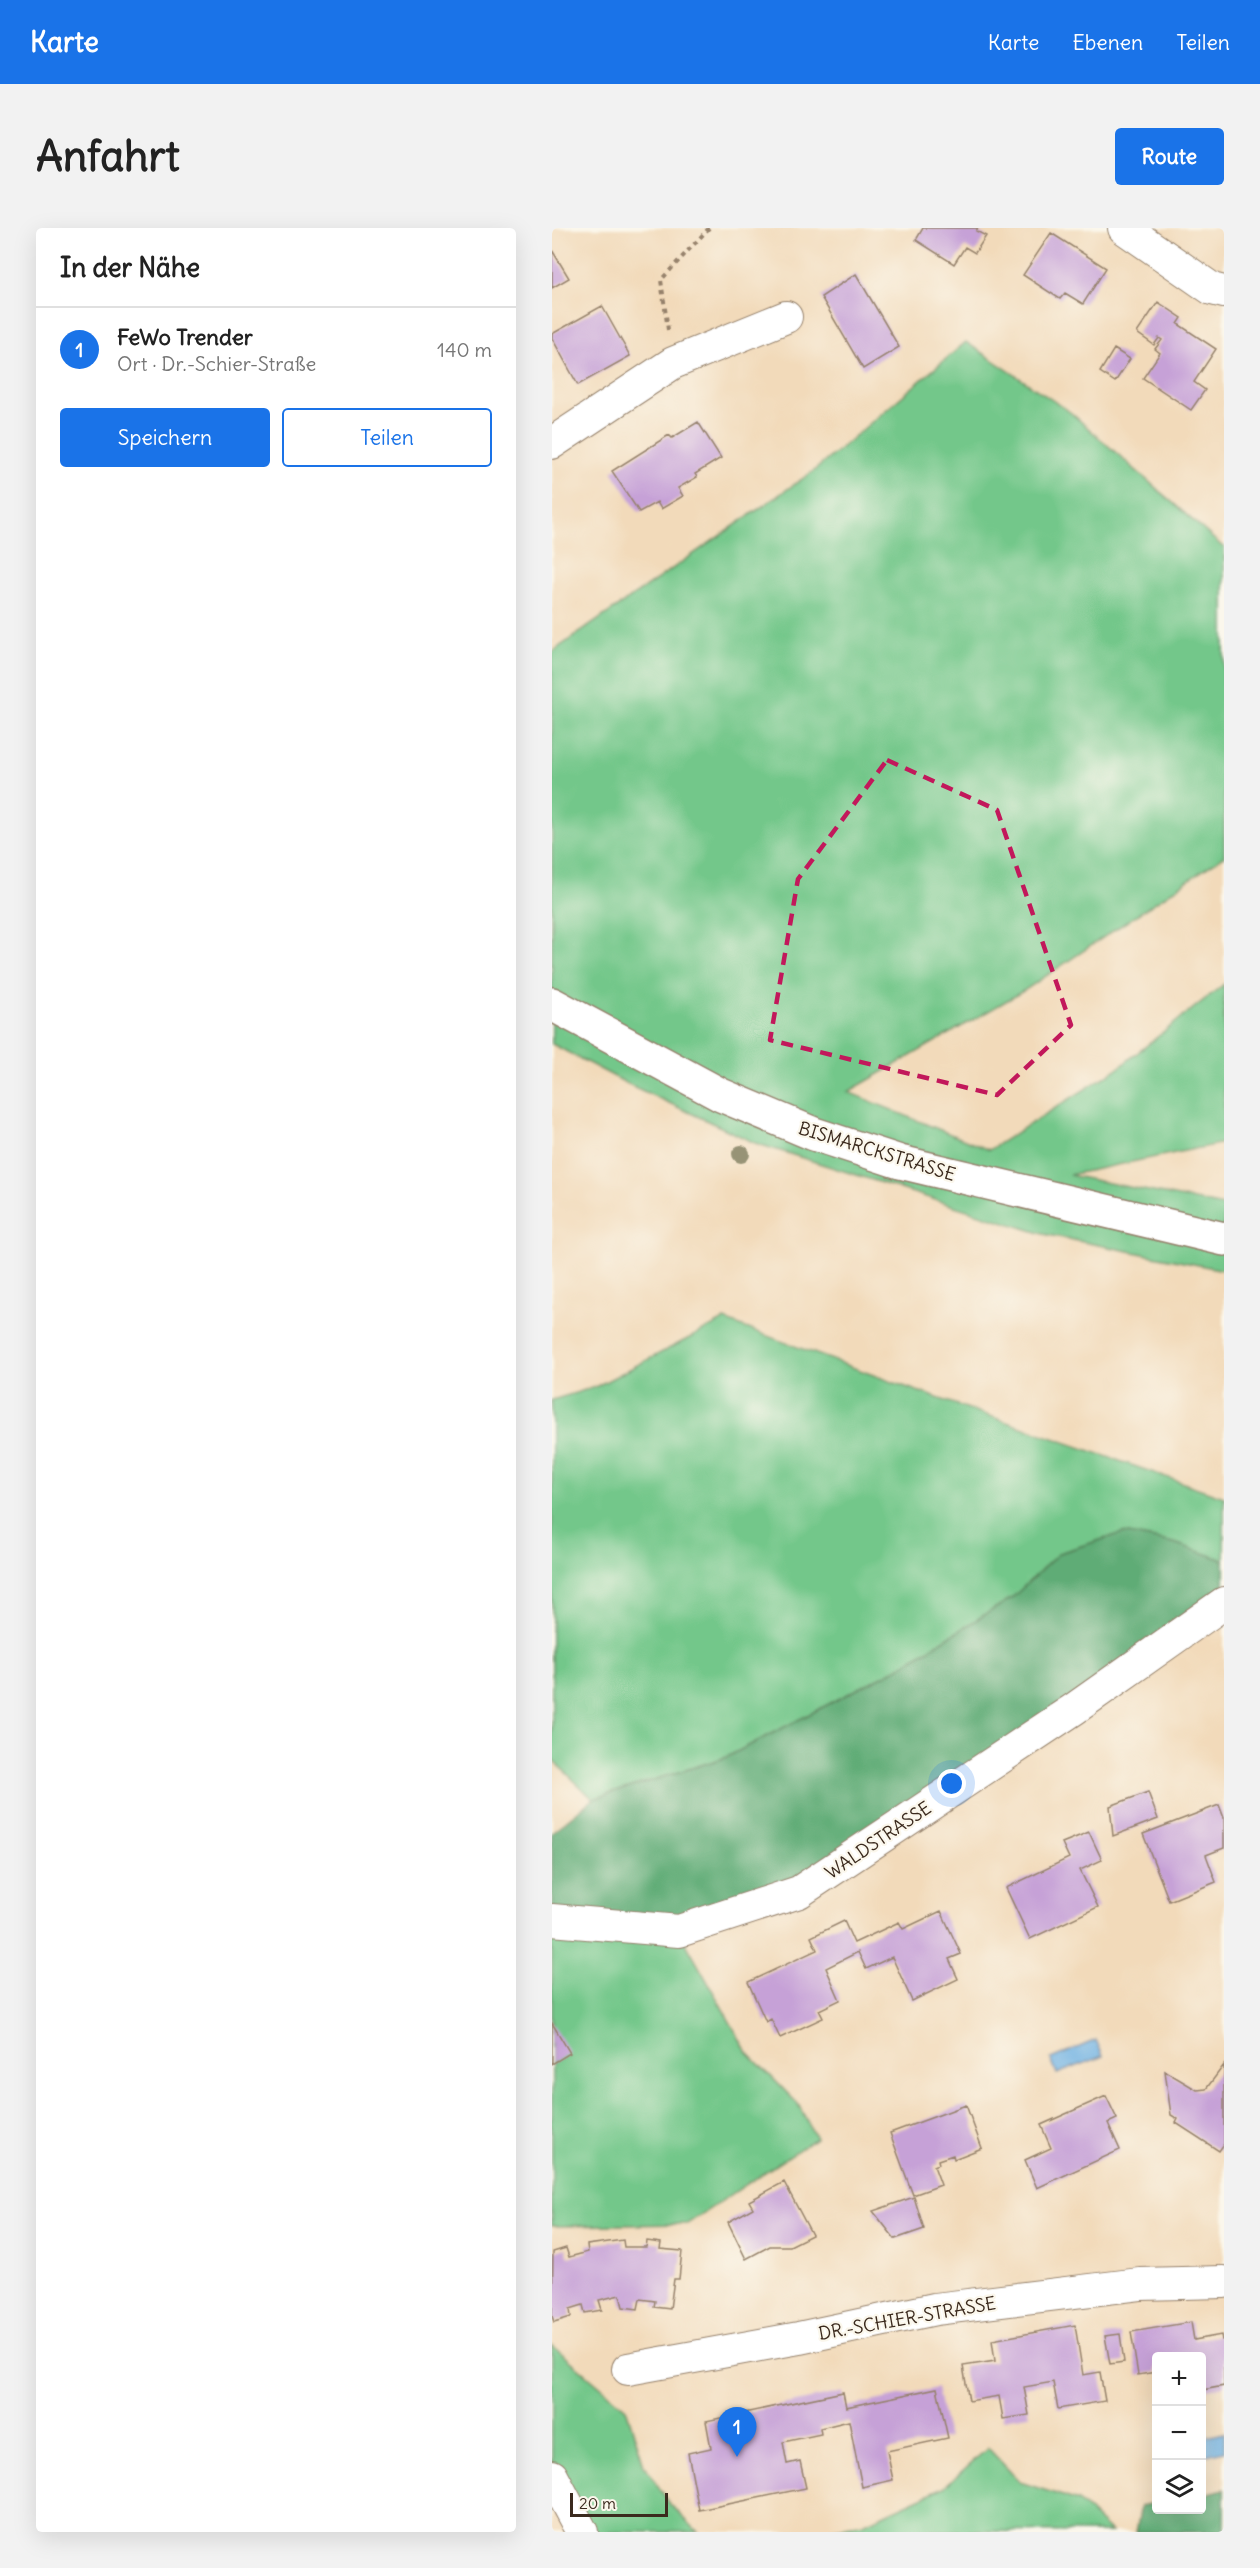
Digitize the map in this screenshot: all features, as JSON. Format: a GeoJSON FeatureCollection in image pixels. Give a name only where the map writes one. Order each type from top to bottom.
{"type":"FeatureCollection","features":[{"type":"Feature","properties":{"kind":"street"},"geometry":{"type":"LineString","coordinates":[[1124,228],[1212,289],[1224,292]]}},
{"type":"Feature","properties":{"kind":"street"},"geometry":{"type":"LineString","coordinates":[[555,433],[673,363],[786,317]]}},
{"type":"Feature","properties":{"kind":"street","name":"BISMARCKSTRASSE"},"geometry":{"type":"LineString","coordinates":[[552,1004],[721,1095],[814,1134],[900,1162],[1224,1239]]}},
{"type":"Feature","properties":{"kind":"street","name":"WALDSTRASSE"},"geometry":{"type":"LineString","coordinates":[[552,1920],[679,1931],[799,1892],[1074,1709],[1224,1603]]}},
{"type":"Feature","properties":{"kind":"street","name":"DR.-SCHIER-STRASSE"},"geometry":{"type":"LineString","coordinates":[[628,2369],[800,2338],[935,2309],[1140,2284],[1224,2282]]}},
{"type":"Feature","properties":{"kind":"street"},"geometry":{"type":"LineString","coordinates":[[552,2476],[582,2532]]}},
{"type":"Feature","properties":{"kind":"path"},"geometry":{"type":"LineString","coordinates":[[673,363],[661,280],[710,228]]}},
{"type":"Feature","properties":{"kind":"highlighted area"},"geometry":{"type":"Polygon","coordinates":[[[887,760],[997,810],[1071,1025],[997,1095],[770,1040],[798,879],[887,760]]]}},
{"type":"Feature","properties":{"kind":"green space"},"geometry":{"type":"Polygon","coordinates":[[[966,342],[1070,412],[1224,548],[1224,856],[1025,990],[848,1092],[989,1150],[1117,1069],[1224,984],[1224,1143],[1069,1175],[1224,1206],[1224,1270],[1043,1234],[755,1143],[626,1083],[552,1044],[552,652],[815,470],[966,342]]]}},
{"type":"Feature","properties":{"kind":"green space"},"geometry":{"type":"Polygon","coordinates":[[[724,1320],[917,1391],[1224,1497],[1224,1560],[1174,1543],[1123,1533],[1059,1553],[1012,1598],[900,1667],[727,1757],[593,1799],[552,1759],[552,1400],[595,1387],[724,1320]]]}},
{"type":"Feature","properties":{"kind":"green space"},"geometry":{"type":"Polygon","coordinates":[[[1123,1533],[1174,1543],[1224,1560],[1224,1603],[799,1892],[679,1931],[552,1920],[552,1832],[593,1799],[727,1757],[900,1667],[1012,1598],[1059,1553],[1123,1533]]]}},
{"type":"Feature","properties":{"kind":"green space"},"geometry":{"type":"Polygon","coordinates":[[[552,1920],[679,1931],[747,2052],[798,2104],[816,2138],[687,2224],[552,2226],[552,1920]]]}},
{"type":"Feature","properties":{"kind":"green space"},"geometry":{"type":"Polygon","coordinates":[[[552,2345],[626,2408],[644,2465],[670,2504],[698,2532],[582,2532],[552,2476],[552,2345]]]}},
{"type":"Feature","properties":{"kind":"green space"},"geometry":{"type":"Polygon","coordinates":[[[988,2448],[1020,2482],[1078,2501],[1111,2532],[828,2530],[863,2524],[944,2487],[988,2448]]]}},
{"type":"Feature","properties":{"kind":"green space"},"geometry":{"type":"Polygon","coordinates":[[[1224,2489],[1224,2532],[1136,2532],[1141,2506],[1152,2504],[1152,2514],[1206,2514],[1206,2494],[1224,2489]]]}},
{"type":"Feature","properties":{"kind":"water"},"geometry":{"type":"Polygon","coordinates":[[[1096,2040],[1103,2056],[1057,2074],[1051,2059],[1096,2040]]]}},
{"type":"Feature","properties":{"kind":"water"},"geometry":{"type":"Polygon","coordinates":[[[1224,2433],[1224,2451],[1206,2455],[1206,2437],[1224,2433]]]}},
{"type":"Feature","properties":{"kind":"building"},"geometry":{"type":"Polygon","coordinates":[[[923,228],[978,228],[976,231],[986,236],[975,253],[965,247],[954,264],[916,240],[923,228]]]}},
{"type":"Feature","properties":{"kind":"building"},"geometry":{"type":"Polygon","coordinates":[[[1051,233],[1106,268],[1083,304],[1065,293],[1060,299],[1023,275],[1051,233]]]}},
{"type":"Feature","properties":{"kind":"building"},"geometry":{"type":"Polygon","coordinates":[[[552,250],[569,278],[552,288],[552,250]]]}},
{"type":"Feature","properties":{"kind":"building"},"geometry":{"type":"Polygon","coordinates":[[[856,274],[899,347],[863,369],[821,297],[856,274]]]}},
{"type":"Feature","properties":{"kind":"building"},"geometry":{"type":"Polygon","coordinates":[[[1158,302],[1182,318],[1178,324],[1216,349],[1194,382],[1205,390],[1191,410],[1143,378],[1160,353],[1155,349],[1162,340],[1159,338],[1154,345],[1137,333],[1158,302]]]}},
{"type":"Feature","properties":{"kind":"building"},"geometry":{"type":"Polygon","coordinates":[[[602,306],[630,356],[578,385],[552,338],[552,334],[602,306]]]}},
{"type":"Feature","properties":{"kind":"building"},"geometry":{"type":"Polygon","coordinates":[[[1114,349],[1130,359],[1115,382],[1100,372],[1114,349]]]}},
{"type":"Feature","properties":{"kind":"building"},"geometry":{"type":"Polygon","coordinates":[[[698,422],[721,458],[695,474],[697,477],[678,488],[683,496],[661,509],[657,502],[639,512],[612,471],[669,435],[672,438],[698,422]]]}},
{"type":"Feature","properties":{"kind":"building"},"geometry":{"type":"Polygon","coordinates":[[[1148,1792],[1158,1819],[1113,1836],[1110,1806],[1148,1792]]]}},
{"type":"Feature","properties":{"kind":"building"},"geometry":{"type":"Polygon","coordinates":[[[1219,1805],[1224,1818],[1224,1848],[1206,1855],[1216,1882],[1169,1901],[1143,1834],[1219,1805]]]}},
{"type":"Feature","properties":{"kind":"building"},"geometry":{"type":"Polygon","coordinates":[[[1089,1832],[1102,1860],[1080,1870],[1098,1907],[1030,1939],[1006,1888],[1069,1858],[1062,1843],[1089,1832]]]}},
{"type":"Feature","properties":{"kind":"building"},"geometry":{"type":"Polygon","coordinates":[[[941,1911],[961,1954],[949,1959],[958,1979],[912,2001],[892,1957],[866,1969],[858,1952],[826,1968],[840,2000],[819,2010],[823,2018],[780,2038],[771,2019],[766,2022],[748,1982],[817,1950],[811,1937],[844,1921],[854,1943],[899,1922],[903,1929],[941,1911]]]}},
{"type":"Feature","properties":{"kind":"building"},"geometry":{"type":"Polygon","coordinates":[[[552,2023],[570,2053],[552,2064],[552,2023]]]}},
{"type":"Feature","properties":{"kind":"building"},"geometry":{"type":"Polygon","coordinates":[[[1224,2065],[1224,2144],[1219,2151],[1176,2123],[1178,2119],[1171,2115],[1165,2071],[1197,2090],[1206,2089],[1224,2065]]]}},
{"type":"Feature","properties":{"kind":"building"},"geometry":{"type":"Polygon","coordinates":[[[1106,2096],[1117,2119],[1108,2123],[1120,2150],[1037,2188],[1025,2160],[1051,2148],[1041,2125],[1106,2096]]]}},
{"type":"Feature","properties":{"kind":"building"},"geometry":{"type":"Polygon","coordinates":[[[966,2105],[982,2148],[954,2159],[953,2155],[938,2160],[939,2164],[934,2166],[941,2185],[913,2195],[890,2133],[966,2105]]]}},
{"type":"Feature","properties":{"kind":"building"},"geometry":{"type":"Polygon","coordinates":[[[784,2182],[812,2235],[790,2246],[770,2246],[746,2259],[728,2222],[753,2208],[749,2201],[784,2182]]]}},
{"type":"Feature","properties":{"kind":"building"},"geometry":{"type":"Polygon","coordinates":[[[914,2197],[924,2229],[895,2239],[873,2211],[914,2197]]]}},
{"type":"Feature","properties":{"kind":"building"},"geometry":{"type":"Polygon","coordinates":[[[623,2240],[624,2247],[646,2247],[647,2241],[661,2243],[660,2249],[682,2251],[679,2279],[674,2279],[670,2309],[654,2307],[655,2301],[640,2299],[638,2309],[623,2307],[620,2295],[599,2300],[602,2310],[585,2313],[583,2305],[570,2309],[571,2317],[554,2322],[552,2316],[553,2252],[566,2248],[569,2257],[588,2252],[587,2245],[623,2240]]]}},
{"type":"Feature","properties":{"kind":"building"},"geometry":{"type":"Polygon","coordinates":[[[1191,2322],[1194,2340],[1221,2335],[1224,2340],[1224,2386],[1206,2389],[1206,2352],[1152,2352],[1152,2373],[1138,2375],[1131,2332],[1191,2322]]]}},
{"type":"Feature","properties":{"kind":"building"},"geometry":{"type":"Polygon","coordinates":[[[1075,2325],[1083,2375],[1100,2372],[1105,2401],[1058,2409],[1053,2382],[1024,2387],[1029,2415],[1003,2419],[999,2396],[969,2401],[963,2366],[995,2361],[992,2340],[1075,2325]]]}},
{"type":"Feature","properties":{"kind":"building"},"geometry":{"type":"Polygon","coordinates":[[[1120,2334],[1124,2362],[1110,2364],[1105,2336],[1120,2334]]]}},
{"type":"Feature","properties":{"kind":"building"},"geometry":{"type":"Polygon","coordinates":[[[937,2388],[948,2438],[887,2451],[893,2480],[862,2487],[849,2421],[820,2428],[821,2434],[783,2442],[787,2464],[800,2461],[806,2488],[699,2510],[688,2453],[711,2448],[706,2421],[843,2392],[846,2407],[937,2388]]]}},
{"type":"Feature","properties":{"kind":"place","name":"FeWo Trender"},"geometry":{"type":"Point","coordinates":[737,2457]}}]}
